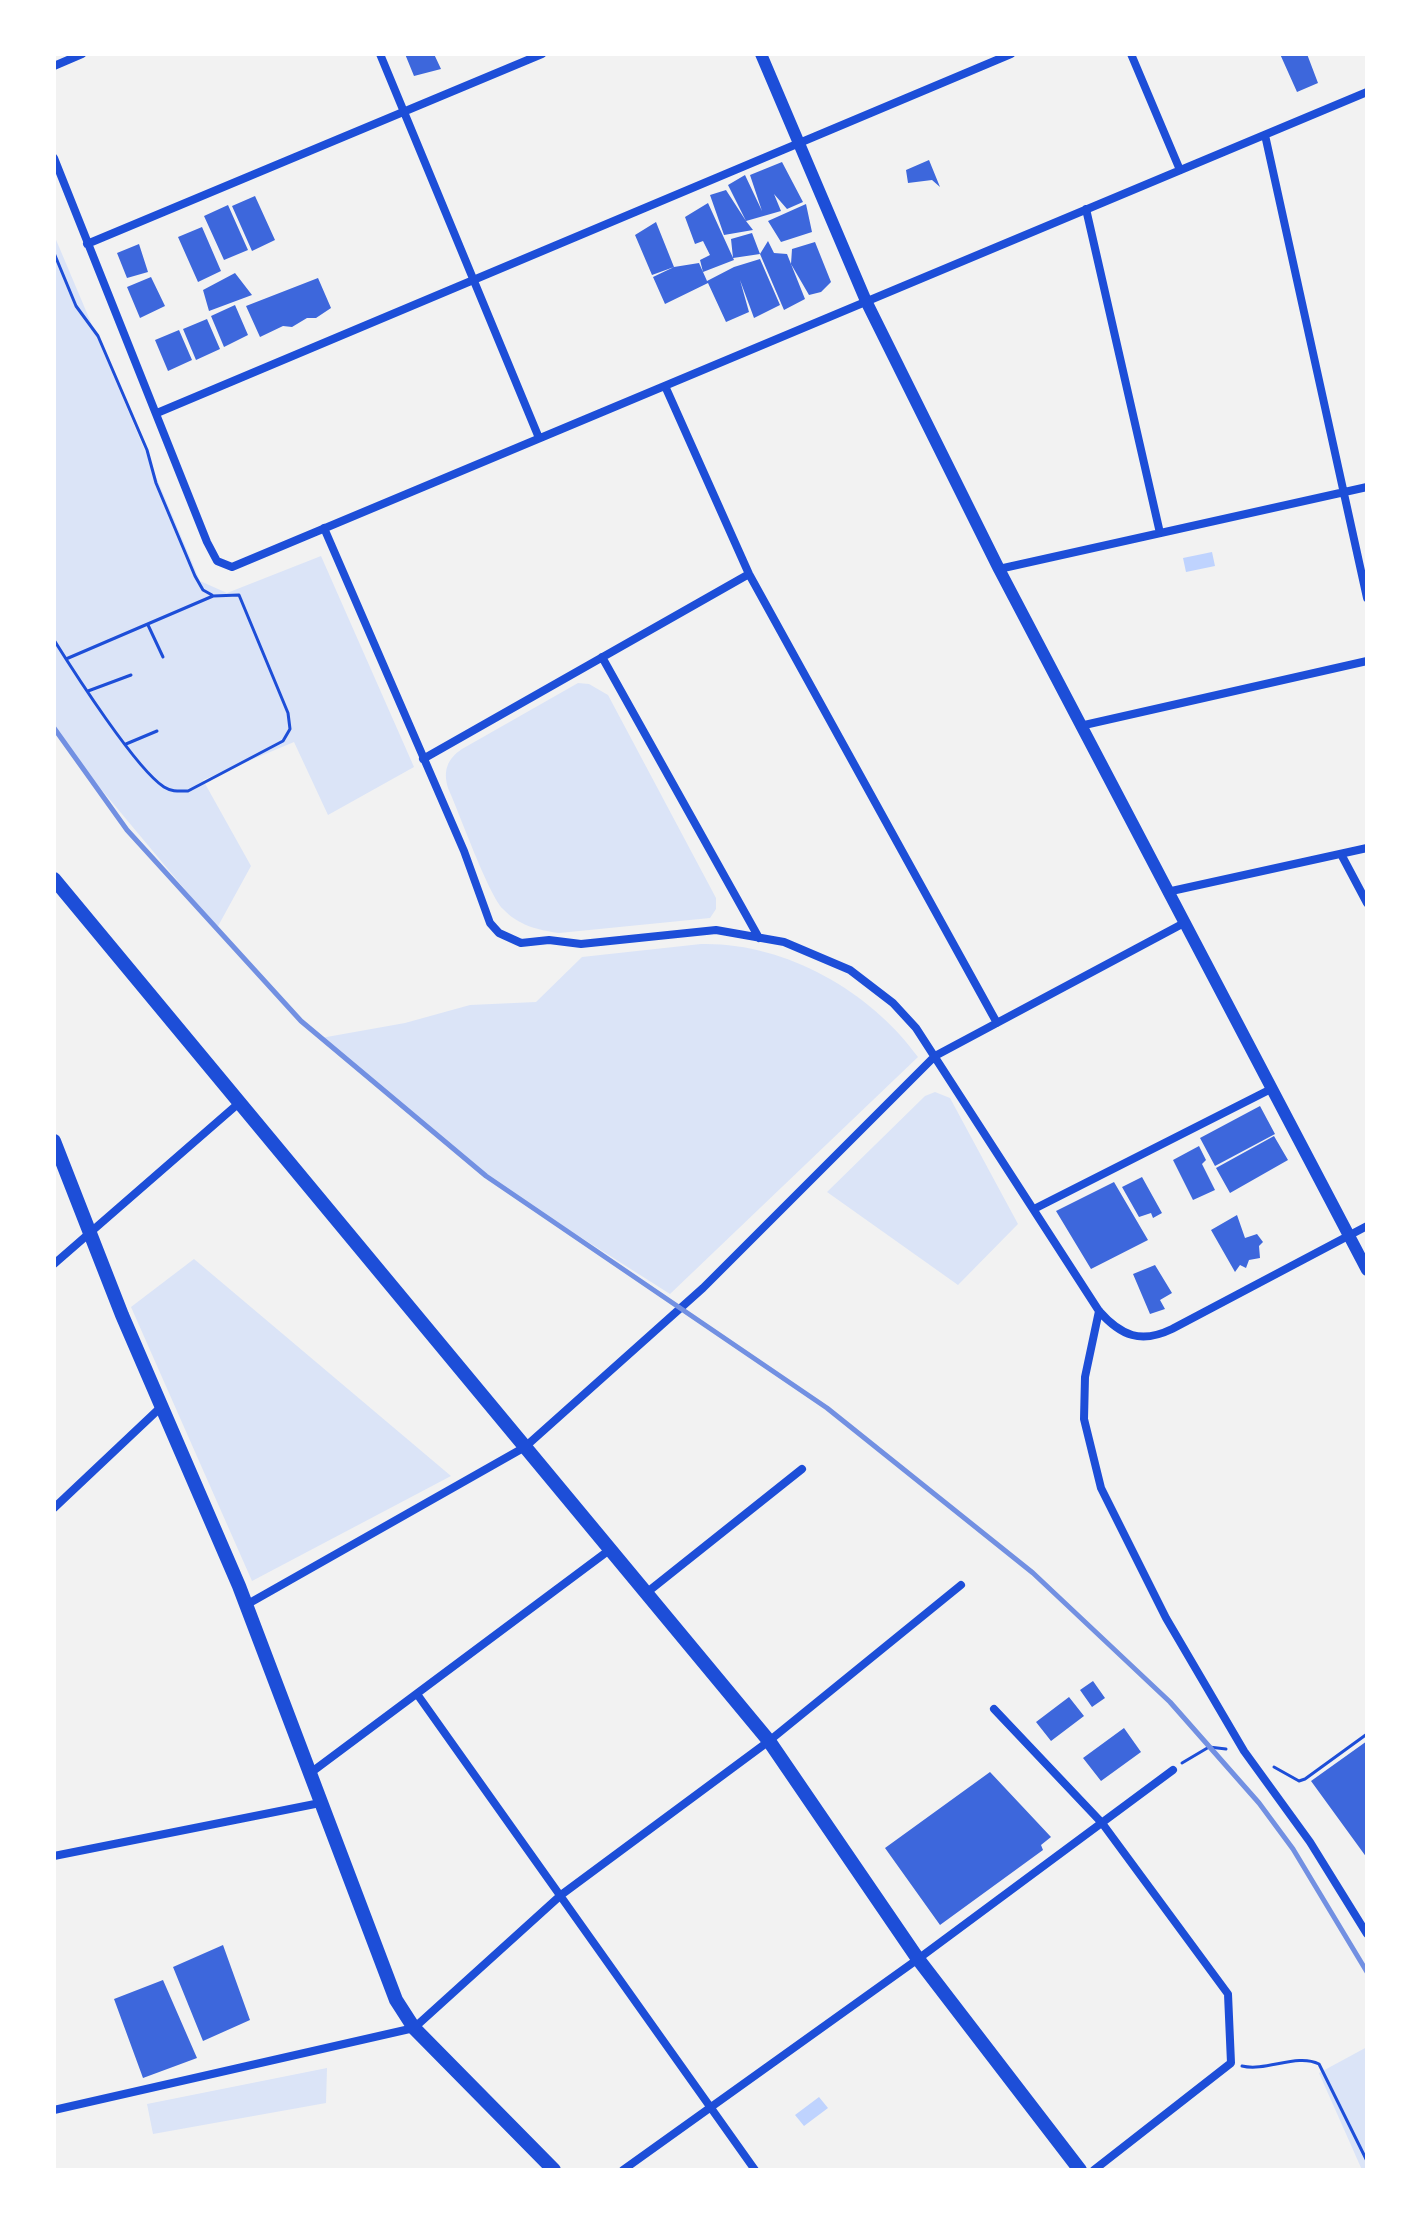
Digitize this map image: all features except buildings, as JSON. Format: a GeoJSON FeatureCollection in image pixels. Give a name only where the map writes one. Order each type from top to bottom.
{"type":"FeatureCollection","features":[{"type":"Feature","properties":{"kind":"main road"},"geometry":{"type":"LineString","coordinates":[[54,879],[608,1551],[769,1741],[918,1959],[1080,2170]]}},
{"type":"Feature","properties":{"kind":"main road"},"geometry":{"type":"LineString","coordinates":[[54,1141],[161,1407],[246,1605],[396,2000],[414,2028],[554,2170]]}},
{"type":"Feature","properties":{"kind":"street"},"geometry":{"type":"LineString","coordinates":[[54,66],[82,54]]}},
{"type":"Feature","properties":{"kind":"street"},"geometry":{"type":"LineString","coordinates":[[380,54],[539,438]]}},
{"type":"Feature","properties":{"kind":"street"},"geometry":{"type":"LineString","coordinates":[[87,244],[542,54]]}},
{"type":"Feature","properties":{"kind":"street"},"geometry":{"type":"LineString","coordinates":[[761,54],[866,301],[999,569],[1075,712],[1079,727],[1367,1270]]}},
{"type":"Feature","properties":{"kind":"street"},"geometry":{"type":"LineString","coordinates":[[157,413],[1011,54]]}},
{"type":"Feature","properties":{"kind":"street"},"geometry":{"type":"LineString","coordinates":[[1131,54],[1180,170]]}},
{"type":"Feature","properties":{"kind":"street"},"geometry":{"type":"LineString","coordinates":[[54,158],[213,554],[220,563],[232,567],[1367,92]]}},
{"type":"Feature","properties":{"kind":"street"},"geometry":{"type":"LineString","coordinates":[[1265,135],[1367,598]]}},
{"type":"Feature","properties":{"kind":"street"},"geometry":{"type":"LineString","coordinates":[[1086,209],[1160,533]]}},
{"type":"Feature","properties":{"kind":"street"},"geometry":{"type":"LineString","coordinates":[[665,386],[749,574],[997,1023]]}},
{"type":"Feature","properties":{"kind":"street"},"geometry":{"type":"LineString","coordinates":[[999,569],[1367,487]]}},
{"type":"Feature","properties":{"kind":"street"},"geometry":{"type":"LineString","coordinates":[[324,528],[476,880],[490,923],[504,937],[516,942],[581,944],[716,930],[785,942],[850,970],[893,1003],[935,1056],[1099,1311],[1124,1333],[1143,1339],[1157,1336],[1367,1226]]}},
{"type":"Feature","properties":{"kind":"street"},"geometry":{"type":"LineString","coordinates":[[423,759],[749,574]]}},
{"type":"Feature","properties":{"kind":"street"},"geometry":{"type":"LineString","coordinates":[[602,657],[759,938]]}},
{"type":"Feature","properties":{"kind":"street"},"geometry":{"type":"LineString","coordinates":[[1079,727],[1367,661]]}},
{"type":"Feature","properties":{"kind":"street"},"geometry":{"type":"LineString","coordinates":[[1167,892],[1342,856],[1367,848]]}},
{"type":"Feature","properties":{"kind":"street"},"geometry":{"type":"LineString","coordinates":[[1342,856],[1367,903]]}},
{"type":"Feature","properties":{"kind":"street"},"geometry":{"type":"LineString","coordinates":[[246,1605],[525,1447],[703,1288],[935,1056],[1184,923]]}},
{"type":"Feature","properties":{"kind":"street"},"geometry":{"type":"LineString","coordinates":[[1034,1209],[1271,1089]]}},
{"type":"Feature","properties":{"kind":"street"},"geometry":{"type":"LineString","coordinates":[[54,1264],[239,1103]]}},
{"type":"Feature","properties":{"kind":"street"},"geometry":{"type":"LineString","coordinates":[[1099,1311],[1085,1377],[1084,1419],[1101,1488],[1166,1618],[1244,1751],[1310,1842],[1367,1934]]}},
{"type":"Feature","properties":{"kind":"street"},"geometry":{"type":"LineString","coordinates":[[54,1508],[161,1407]]}},
{"type":"Feature","properties":{"kind":"street"},"geometry":{"type":"LineString","coordinates":[[644,1594],[802,1469]]}},
{"type":"Feature","properties":{"kind":"street"},"geometry":{"type":"LineString","coordinates":[[309,1774],[608,1551]]}},
{"type":"Feature","properties":{"kind":"street"},"geometry":{"type":"LineString","coordinates":[[54,2110],[414,2028],[561,1895],[769,1741],[961,1585]]}},
{"type":"Feature","properties":{"kind":"street"},"geometry":{"type":"LineString","coordinates":[[417,1694],[755,2170]]}},
{"type":"Feature","properties":{"kind":"street"},"geometry":{"type":"LineString","coordinates":[[994,1709],[1102,1823],[1228,1994],[1231,2063],[1094,2170]]}},
{"type":"Feature","properties":{"kind":"street"},"geometry":{"type":"LineString","coordinates":[[623,2170],[918,1959],[1173,1770]]}},
{"type":"Feature","properties":{"kind":"street"},"geometry":{"type":"LineString","coordinates":[[54,1856],[320,1803]]}},
{"type":"Feature","properties":{"kind":"path"},"geometry":{"type":"LineString","coordinates":[[54,253],[76,306],[98,336],[147,450],[156,483],[195,576],[203,590],[213,596]]}},
{"type":"Feature","properties":{"kind":"path"},"geometry":{"type":"LineString","coordinates":[[54,640],[66,659],[88,691],[126,744],[162,786],[175,791],[188,791],[288,736],[288,713],[239,595],[213,596],[66,659]]}},
{"type":"Feature","properties":{"kind":"path"},"geometry":{"type":"LineString","coordinates":[[148,625],[163,657]]}},
{"type":"Feature","properties":{"kind":"path"},"geometry":{"type":"LineString","coordinates":[[88,691],[131,675]]}},
{"type":"Feature","properties":{"kind":"path"},"geometry":{"type":"LineString","coordinates":[[126,744],[157,731]]}},
{"type":"Feature","properties":{"kind":"path"},"geometry":{"type":"LineString","coordinates":[[1273,1766],[1299,1781],[1305,1779],[1367,1734]]}},
{"type":"Feature","properties":{"kind":"path"},"geometry":{"type":"LineString","coordinates":[[1173,1770],[1209,1747],[1244,1751]]}},
{"type":"Feature","properties":{"kind":"path"},"geometry":{"type":"LineString","coordinates":[[1231,2063],[1254,2069],[1310,2061],[1319,2064],[1367,2161]]}},
{"type":"Feature","properties":{"kind":"shaded area"},"geometry":{"type":"Polygon","coordinates":[[[54,235],[200,581],[227,593],[321,556],[414,767],[328,815],[294,742],[203,780],[251,866],[217,928],[76,759],[54,725],[54,235]]]}},
{"type":"Feature","properties":{"kind":"shaded area"},"geometry":{"type":"Polygon","coordinates":[[[578,683],[589,684],[608,695],[716,898],[716,909],[710,918],[559,933],[522,923],[509,915],[497,900],[448,788],[448,766],[462,749],[578,683]]]}},
{"type":"Feature","properties":{"kind":"shaded area"},"geometry":{"type":"Polygon","coordinates":[[[701,944],[763,951],[822,975],[850,991],[875,1011],[918,1057],[670,1294],[489,1179],[321,1038],[405,1023],[470,1005],[536,1002],[582,957],[701,944]]]}},
{"type":"Feature","properties":{"kind":"shaded area"},"geometry":{"type":"Polygon","coordinates":[[[935,1092],[950,1098],[1018,1224],[958,1285],[827,1192],[925,1096],[935,1092]]]}},
{"type":"Feature","properties":{"kind":"shaded area"},"geometry":{"type":"Polygon","coordinates":[[[194,1259],[451,1476],[252,1581],[131,1307],[194,1259]]]}},
{"type":"Feature","properties":{"kind":"shaded area"},"geometry":{"type":"Polygon","coordinates":[[[1367,2047],[1367,2170],[1362,2170],[1319,2073],[1367,2047]]]}},
{"type":"Feature","properties":{"kind":"shaded area"},"geometry":{"type":"Polygon","coordinates":[[[327,2068],[326,2103],[153,2134],[147,2104],[327,2068]]]}},
{"type":"Feature","properties":{"kind":"water"},"geometry":{"type":"Polygon","coordinates":[[[1212,552],[1215,566],[1186,572],[1183,558],[1212,552]]]}},
{"type":"Feature","properties":{"kind":"water"},"geometry":{"type":"Polygon","coordinates":[[[819,2097],[828,2108],[804,2126],[795,2115],[819,2097]]]}},
{"type":"Feature","properties":{"kind":"railway"},"geometry":{"type":"LineString","coordinates":[[54,728],[127,830],[301,1021],[486,1176],[827,1408],[1033,1573],[1170,1702],[1259,1803],[1293,1849],[1367,1972]]}}]}
